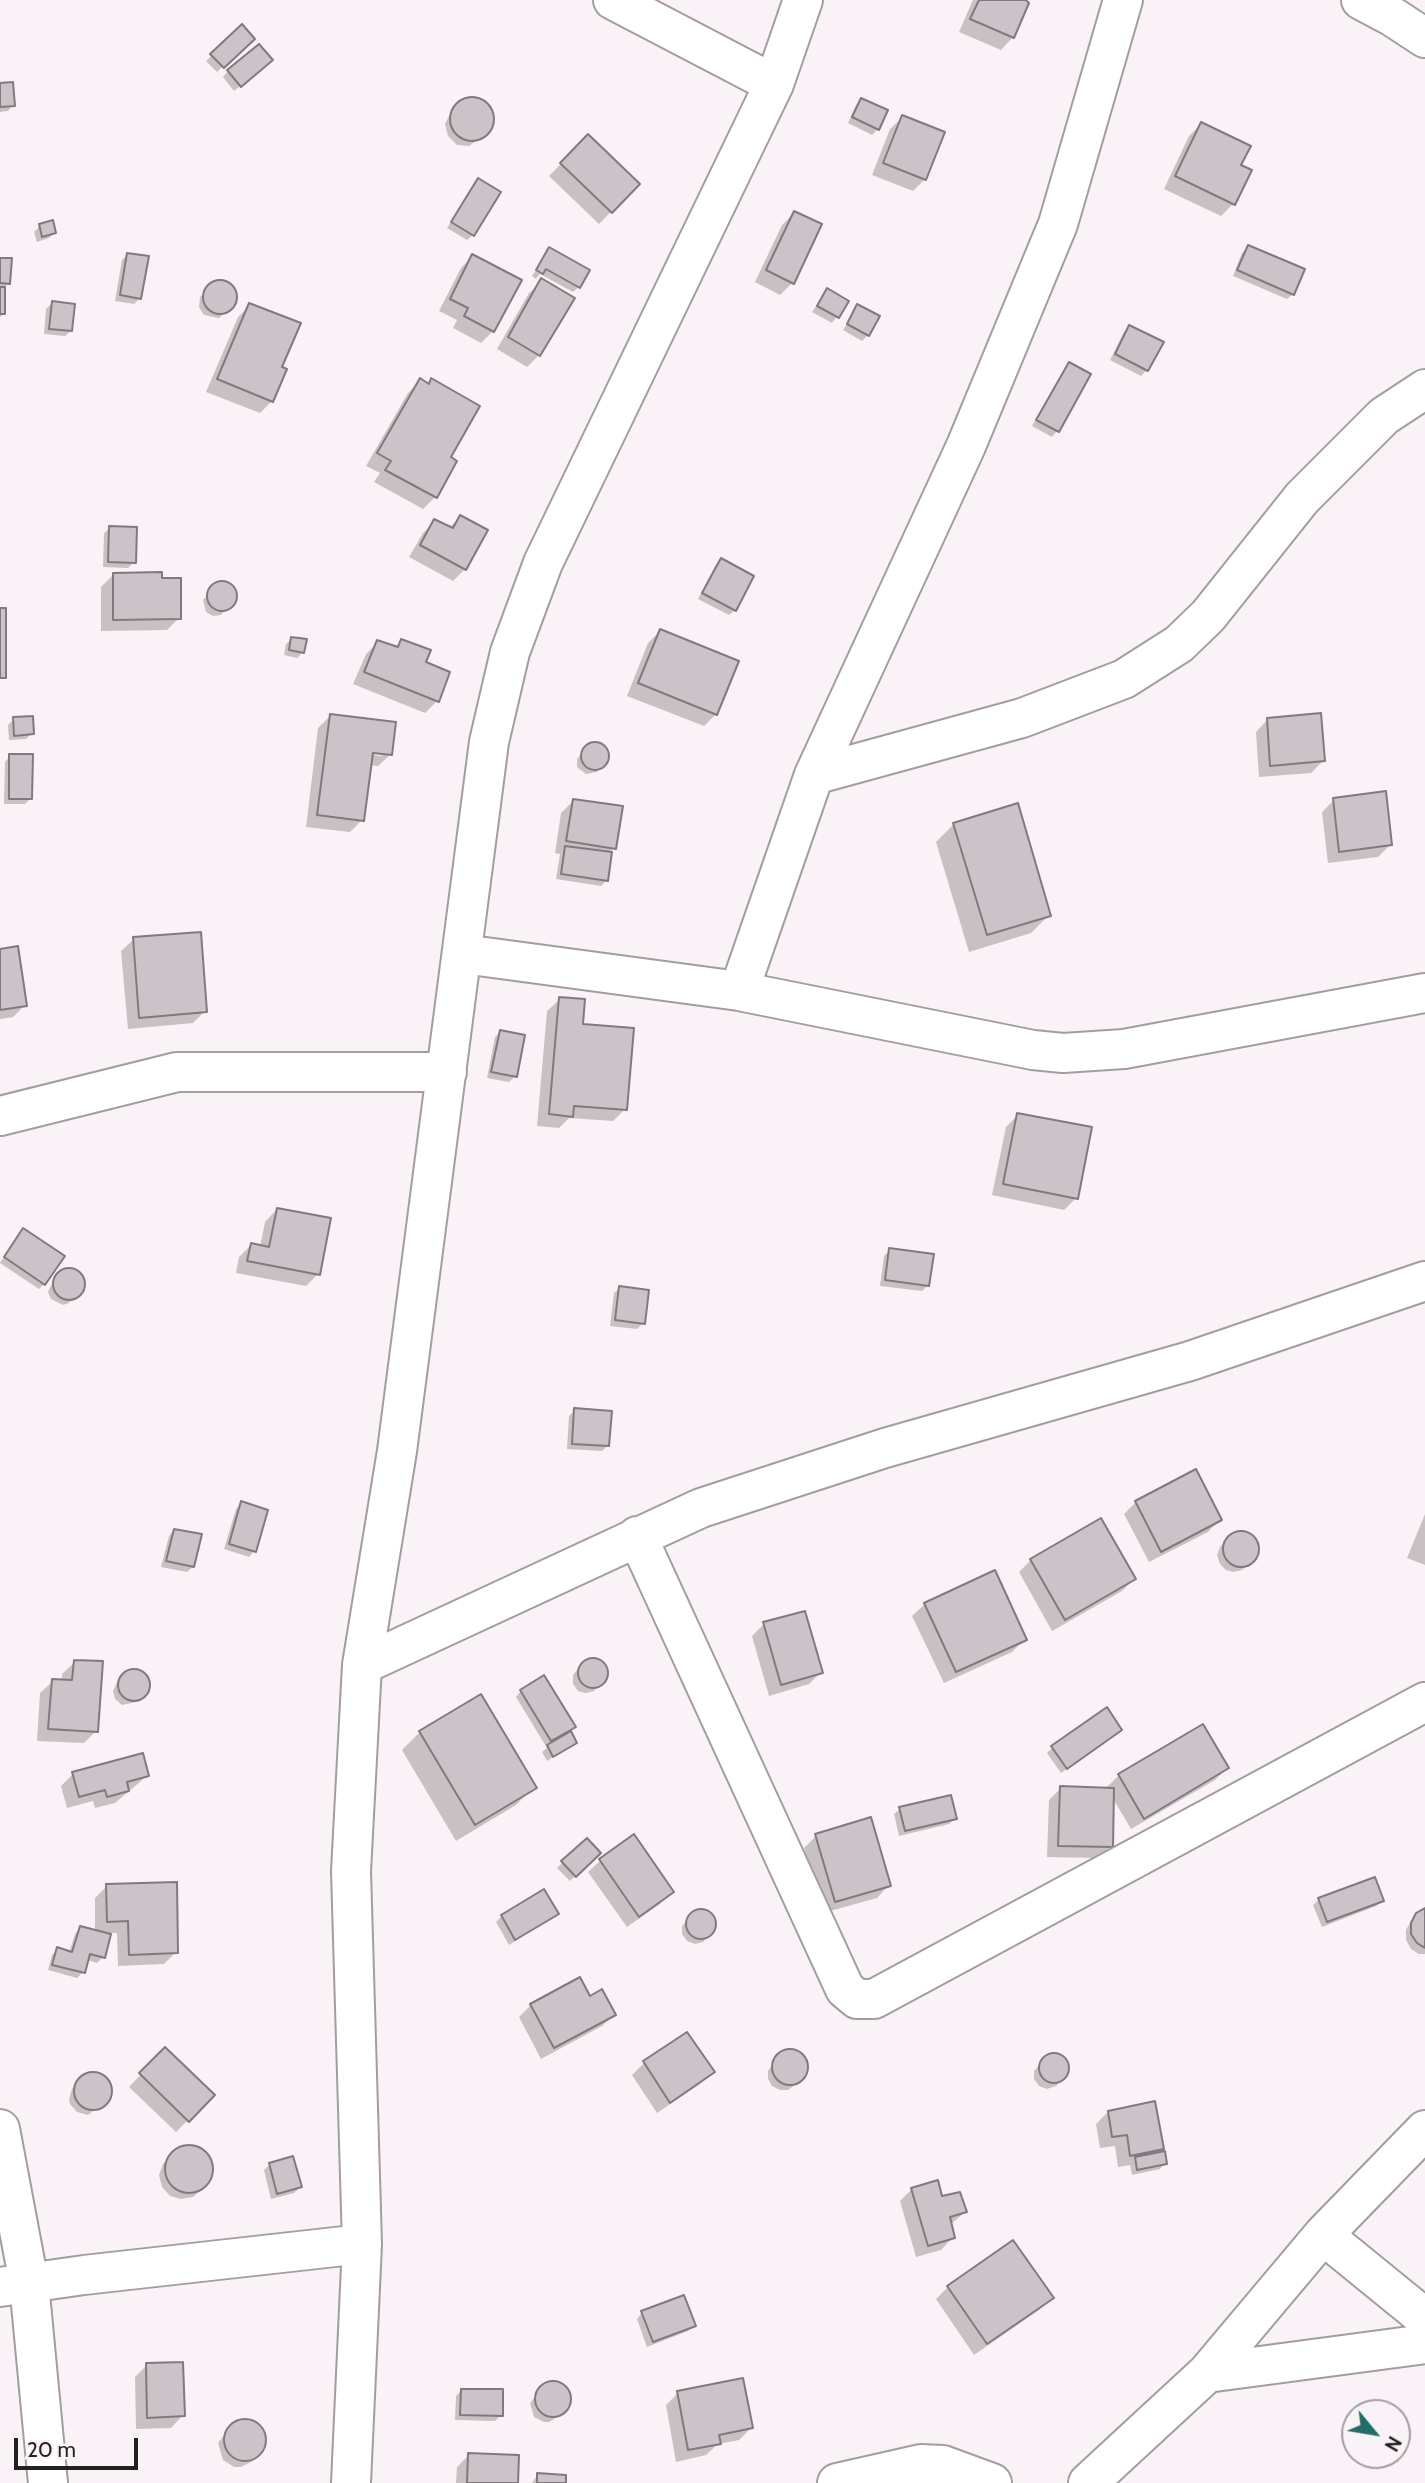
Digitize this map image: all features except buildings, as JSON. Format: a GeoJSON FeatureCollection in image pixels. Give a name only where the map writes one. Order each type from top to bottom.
{"type":"FeatureCollection","features":[{"type":"Feature","properties":{"kind":"street"},"geometry":{"type":"LineString","coordinates":[[612,0],[774,84]]}},
{"type":"Feature","properties":{"kind":"street"},"geometry":{"type":"LineString","coordinates":[[351,2483],[362,2244],[351,1871],[362,1665],[397,1451],[489,742],[510,652],[544,563],[774,84],[803,0]]}},
{"type":"Feature","properties":{"kind":"street"},"geometry":{"type":"LineString","coordinates":[[739,992],[814,775],[966,446],[1058,224],[1123,0]]}},
{"type":"Feature","properties":{"kind":"street"},"geometry":{"type":"LineString","coordinates":[[1361,0],[1425,38]]}},
{"type":"Feature","properties":{"kind":"street"},"geometry":{"type":"LineString","coordinates":[[814,775],[1022,718],[1124,679],[1180,644],[1208,616],[1302,498],[1384,416],[1425,389]]}},
{"type":"Feature","properties":{"kind":"street"},"geometry":{"type":"LineString","coordinates":[[463,954],[739,992],[1033,1050],[1063,1053],[1124,1049],[1425,993]]}},
{"type":"Feature","properties":{"kind":"street"},"geometry":{"type":"LineString","coordinates":[[0,1116],[177,1072],[447,1072]]}},
{"type":"Feature","properties":{"kind":"street"},"geometry":{"type":"LineString","coordinates":[[362,1665],[701,1508],[885,1448],[1190,1362],[1425,1281]]}},
{"type":"Feature","properties":{"kind":"street"},"geometry":{"type":"LineString","coordinates":[[637,1536],[845,1989],[852,1997],[862,2000],[874,1999],[1425,1702]]}},
{"type":"Feature","properties":{"kind":"street"},"geometry":{"type":"LineString","coordinates":[[0,2129],[14,2285],[48,2483]]}},
{"type":"Feature","properties":{"kind":"street"},"geometry":{"type":"LineString","coordinates":[[1088,2483],[1207,2373],[1322,2235],[1425,2130]]}},
{"type":"Feature","properties":{"kind":"street"},"geometry":{"type":"LineString","coordinates":[[1322,2235],[1425,2318]]}},
{"type":"Feature","properties":{"kind":"street"},"geometry":{"type":"LineString","coordinates":[[14,2285],[362,2244]]}},
{"type":"Feature","properties":{"kind":"street"},"geometry":{"type":"LineString","coordinates":[[1207,2373],[1425,2344]]}},
{"type":"Feature","properties":{"kind":"street"},"geometry":{"type":"LineString","coordinates":[[837,2483],[921,2464],[943,2465],[992,2483]]}}]}
